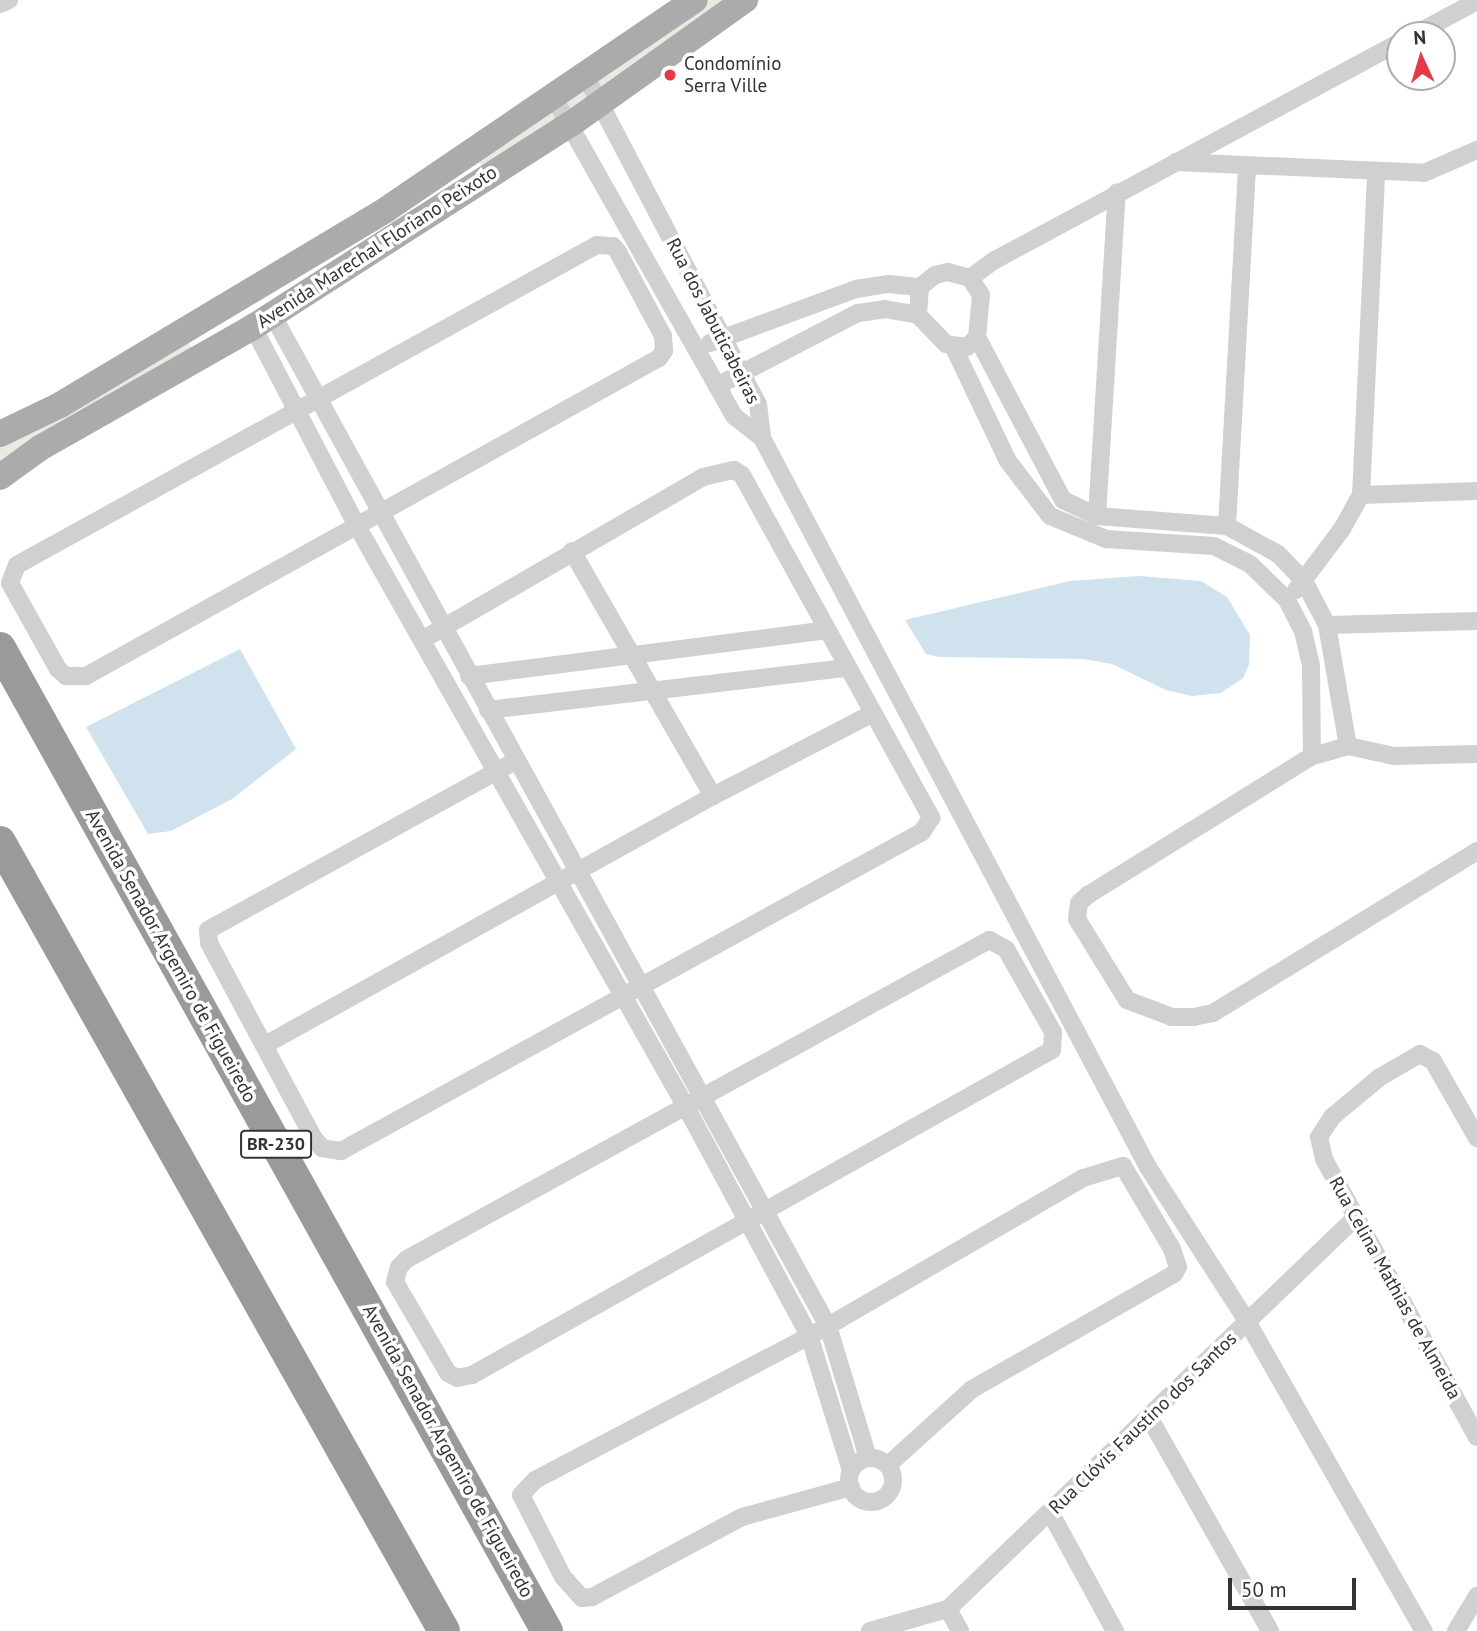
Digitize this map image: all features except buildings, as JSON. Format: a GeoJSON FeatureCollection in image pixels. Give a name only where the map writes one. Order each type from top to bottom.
{"type":"FeatureCollection","features":[{"type":"Feature","properties":{"kind":"highway","name":"Avenida Senador Argemiro de Figueiredo"},"geometry":{"type":"LineString","coordinates":[[0,648],[547,1631]]}},
{"type":"Feature","properties":{"kind":"highway"},"geometry":{"type":"LineString","coordinates":[[0,842],[444,1631]]}},
{"type":"Feature","properties":{"kind":"main road","name":"Avenida Marechal Floriano Peixoto"},"geometry":{"type":"LineString","coordinates":[[0,434],[60,405],[467,155],[695,0]]}},
{"type":"Feature","properties":{"kind":"main road","name":"Avenida Marechal Floriano Peixoto"},"geometry":{"type":"LineString","coordinates":[[0,477],[40,448],[262,321],[571,124],[745,0]]}},
{"type":"Feature","properties":{"kind":"main road"},"geometry":{"type":"LineString","coordinates":[[467,155],[488,176]]}},
{"type":"Feature","properties":{"kind":"main road"},"geometry":{"type":"LineString","coordinates":[[186,329],[200,357]]}},
{"type":"Feature","properties":{"kind":"street"},"geometry":{"type":"LineString","coordinates":[[0,4],[9,0]]}},
{"type":"Feature","properties":{"kind":"street"},"geometry":{"type":"LineString","coordinates":[[1440,21],[1477,1]]}},
{"type":"Feature","properties":{"kind":"street"},"geometry":{"type":"LineString","coordinates":[[970,278],[1117,194],[1386,50]]}},
{"type":"Feature","properties":{"kind":"street","name":"Rua dos Jabuticabeiras"},"geometry":{"type":"LineString","coordinates":[[585,75],[720,338],[758,404],[762,438]]}},
{"type":"Feature","properties":{"kind":"street","name":"Rua dos Jabuticabeiras"},"geometry":{"type":"LineString","coordinates":[[553,96],[734,416],[762,438]]}},
{"type":"Feature","properties":{"kind":"street"},"geometry":{"type":"LineString","coordinates":[[1176,162],[1424,173],[1477,150]]}},
{"type":"Feature","properties":{"kind":"street"},"geometry":{"type":"LineString","coordinates":[[1227,526],[1247,166]]}},
{"type":"Feature","properties":{"kind":"street"},"geometry":{"type":"LineString","coordinates":[[1287,600],[1304,581],[1361,495],[1377,173]]}},
{"type":"Feature","properties":{"kind":"street"},"geometry":{"type":"LineString","coordinates":[[1097,516],[1117,194]]}},
{"type":"Feature","properties":{"kind":"street"},"geometry":{"type":"LineString","coordinates":[[606,244],[618,252],[663,336],[664,351],[659,358],[86,676],[66,676],[58,669],[15,595],[11,573],[29,556],[315,398],[585,251],[606,244]]}},
{"type":"Feature","properties":{"kind":"street"},"geometry":{"type":"LineString","coordinates":[[697,351],[720,338],[856,289],[889,284],[920,286],[947,272],[970,278],[981,295],[977,337],[1048,480],[1063,500],[1097,516],[1227,526],[1278,554],[1304,581],[1327,625],[1348,746]]}},
{"type":"Feature","properties":{"kind":"street"},"geometry":{"type":"LineString","coordinates":[[918,315],[920,286]]}},
{"type":"Feature","properties":{"kind":"street"},"geometry":{"type":"LineString","coordinates":[[717,386],[858,313],[885,309],[918,315],[954,348],[1008,461],[1049,516],[1106,539],[1214,546],[1250,564],[1287,600],[1303,631],[1311,666],[1312,756]]}},
{"type":"Feature","properties":{"kind":"street"},"geometry":{"type":"LineString","coordinates":[[262,321],[315,398],[828,1326],[868,1458]]}},
{"type":"Feature","properties":{"kind":"street"},"geometry":{"type":"LineString","coordinates":[[262,321],[297,410],[357,526],[686,1107],[809,1335],[851,1479],[866,1501],[886,1496],[893,1477],[888,1465],[868,1458]]}},
{"type":"Feature","properties":{"kind":"street"},"geometry":{"type":"LineString","coordinates":[[954,348],[967,347],[977,337]]}},
{"type":"Feature","properties":{"kind":"street"},"geometry":{"type":"LineString","coordinates":[[762,438],[1121,1119],[1248,1323],[1424,1631]]}},
{"type":"Feature","properties":{"kind":"street"},"geometry":{"type":"LineString","coordinates":[[422,640],[703,477],[734,471],[742,475],[928,810],[929,823],[922,832],[341,1151],[322,1148],[313,1137],[209,943],[208,930],[514,762]]}},
{"type":"Feature","properties":{"kind":"street"},"geometry":{"type":"LineString","coordinates":[[1361,495],[1477,491]]}},
{"type":"Feature","properties":{"kind":"street"},"geometry":{"type":"LineString","coordinates":[[572,551],[713,796]]}},
{"type":"Feature","properties":{"kind":"street"},"geometry":{"type":"LineString","coordinates":[[1327,625],[1477,621]]}},
{"type":"Feature","properties":{"kind":"street"},"geometry":{"type":"LineString","coordinates":[[469,676],[826,630]]}},
{"type":"Feature","properties":{"kind":"street"},"geometry":{"type":"LineString","coordinates":[[488,710],[847,668]]}},
{"type":"Feature","properties":{"kind":"street"},"geometry":{"type":"LineString","coordinates":[[265,1045],[713,796],[873,713]]}},
{"type":"Feature","properties":{"kind":"street"},"geometry":{"type":"LineString","coordinates":[[1477,754],[1394,756],[1348,746],[1312,756],[1079,903],[1081,931],[1126,1000],[1172,1017],[1213,1013],[1477,851]]}},
{"type":"Feature","properties":{"kind":"street"},"geometry":{"type":"LineString","coordinates":[[989,940],[1002,943],[1053,1032],[1054,1044],[1046,1054],[464,1378],[448,1373],[400,1292],[396,1273],[407,1259],[703,1097],[989,940]]}},
{"type":"Feature","properties":{"kind":"street","name":"Rua Celina Mathias de Almeida"},"geometry":{"type":"LineString","coordinates":[[1471,1114],[1433,1061],[1420,1054],[1380,1077],[1332,1117],[1319,1137],[1324,1159],[1355,1218],[1477,1437]]}},
{"type":"Feature","properties":{"kind":"street"},"geometry":{"type":"LineString","coordinates":[[1471,1114],[1477,1138]]}},
{"type":"Feature","properties":{"kind":"street"},"geometry":{"type":"LineString","coordinates":[[868,1458],[851,1479],[742,1517],[592,1597],[582,1598],[564,1577],[521,1495],[535,1480],[828,1326],[1083,1178],[1114,1166],[1129,1172],[1172,1249],[1178,1267],[1174,1274],[971,1390],[888,1465]]}},
{"type":"Feature","properties":{"kind":"street","name":"Rua Clóvis Faustino dos Santos"},"geometry":{"type":"LineString","coordinates":[[948,1609],[1355,1218]]}},
{"type":"Feature","properties":{"kind":"street"},"geometry":{"type":"LineString","coordinates":[[1149,1417],[1270,1631]]}},
{"type":"Feature","properties":{"kind":"street"},"geometry":{"type":"LineString","coordinates":[[1049,1512],[1115,1631]]}},
{"type":"Feature","properties":{"kind":"street"},"geometry":{"type":"LineString","coordinates":[[1456,1631],[1477,1596]]}},
{"type":"Feature","properties":{"kind":"street"},"geometry":{"type":"LineString","coordinates":[[870,1631],[948,1609],[960,1631]]}},
{"type":"Feature","properties":{"kind":"shaded area"},"geometry":{"type":"Polygon","coordinates":[[[701,0],[738,0],[572,116],[560,98],[701,0]]]}},
{"type":"Feature","properties":{"kind":"shaded area"},"geometry":{"type":"Polygon","coordinates":[[[553,100],[567,123],[488,173],[472,155],[553,100]]]}},
{"type":"Feature","properties":{"kind":"shaded area"},"geometry":{"type":"Polygon","coordinates":[[[185,334],[194,355],[0,476],[0,438],[185,334]]]}},
{"type":"Feature","properties":{"kind":"water"},"geometry":{"type":"Polygon","coordinates":[[[1139,576],[1201,581],[1227,597],[1250,635],[1249,665],[1243,678],[1221,693],[1192,696],[1166,690],[1112,664],[1084,659],[939,657],[926,654],[905,620],[1070,581],[1139,576]]]}},
{"type":"Feature","properties":{"kind":"water"},"geometry":{"type":"Polygon","coordinates":[[[240,649],[296,749],[232,799],[171,831],[148,834],[86,727],[240,649]]]}},
{"type":"Feature","properties":{"kind":"place","name":"Condomínio Serra Ville"},"geometry":{"type":"Point","coordinates":[670,75]}}]}
